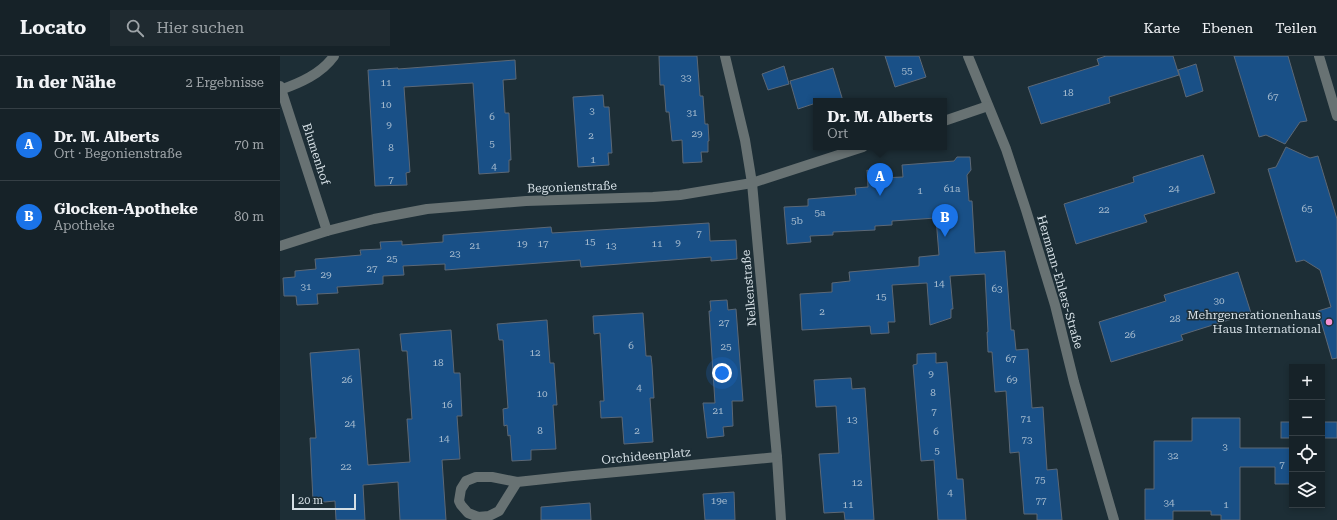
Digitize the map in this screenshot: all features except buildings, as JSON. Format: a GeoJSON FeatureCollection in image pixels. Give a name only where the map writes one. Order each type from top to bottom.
{"type":"FeatureCollection","features":[{"type":"Feature","properties":{"kind":"street"},"geometry":{"type":"LineString","coordinates":[[280,89],[309,78],[329,62],[334,56]]}},
{"type":"Feature","properties":{"kind":"street","name":"Nelkenstraße"},"geometry":{"type":"LineString","coordinates":[[725,56],[745,140],[752,183],[777,457],[781,520]]}},
{"type":"Feature","properties":{"kind":"street","name":"Hermann-Ehlers-Straße"},"geometry":{"type":"LineString","coordinates":[[968,56],[1006,149],[1040,253],[1055,305],[1074,382],[1114,520]]}},
{"type":"Feature","properties":{"kind":"street"},"geometry":{"type":"LineString","coordinates":[[1319,56],[1337,116]]}},
{"type":"Feature","properties":{"kind":"street","name":"Blumenhof"},"geometry":{"type":"LineString","coordinates":[[280,89],[328,231]]}},
{"type":"Feature","properties":{"kind":"street"},"geometry":{"type":"LineString","coordinates":[[947,119],[988,106]]}},
{"type":"Feature","properties":{"kind":"street","name":"Begonienstraße"},"geometry":{"type":"LineString","coordinates":[[280,246],[374,218],[427,209],[526,201],[680,195],[752,183],[854,150]]}},
{"type":"Feature","properties":{"kind":"street","name":"Orchideenplatz"},"geometry":{"type":"LineString","coordinates":[[517,482],[499,511],[489,516],[473,516],[464,509],[459,501],[460,489],[470,479],[492,477],[517,482],[777,457]]}},
{"type":"Feature","properties":{"kind":"place","name":"Dr. M. Alberts"},"geometry":{"type":"Point","coordinates":[880,196]}},
{"type":"Feature","properties":{"kind":"place","name":"Glocken-Apotheke"},"geometry":{"type":"Point","coordinates":[945,237]}},
{"type":"Feature","properties":{"kind":"place","name":"Mehrgenerationenhaus Haus International"},"geometry":{"type":"Point","coordinates":[1329,322]}}]}
